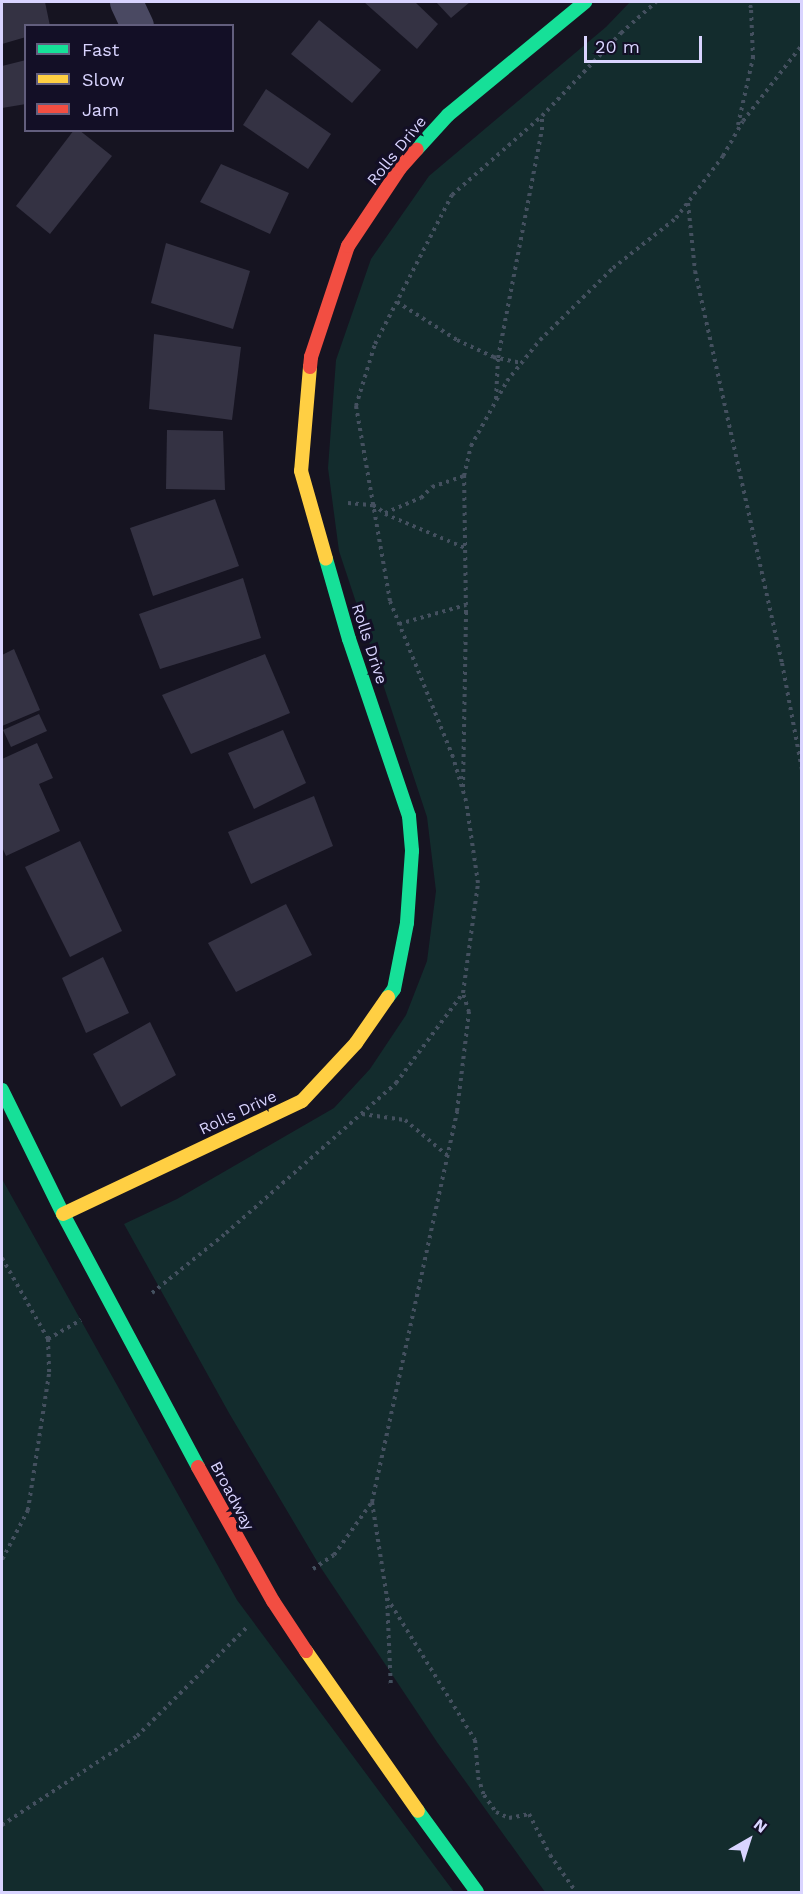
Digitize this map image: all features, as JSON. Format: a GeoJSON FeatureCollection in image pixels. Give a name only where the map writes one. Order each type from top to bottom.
{"type":"FeatureCollection","features":[{"type":"Feature","properties":{"kind":"street"},"geometry":{"type":"LineString","coordinates":[[126,2],[136,24]]}},
{"type":"Feature","properties":{"kind":"street","name":"Rolls Drive"},"geometry":{"type":"LineString","coordinates":[[63,1214],[302,1101],[356,1043],[394,989],[407,913],[412,851],[409,816],[349,639],[302,471],[311,357],[348,246],[400,168],[448,115],[585,2]]}},
{"type":"Feature","properties":{"kind":"street","name":"Broadway"},"geometry":{"type":"LineString","coordinates":[[2,1090],[63,1214],[112,1302],[227,1523],[273,1601],[374,1752],[477,1893]]}},
{"type":"Feature","properties":{"kind":"path"},"geometry":{"type":"LineString","coordinates":[[391,1688],[387,1598],[372,1502],[457,1111],[469,1012],[463,993],[478,883],[463,791],[453,758],[390,601],[356,406],[375,344],[452,195],[542,116],[621,33],[656,2]]}},
{"type":"Feature","properties":{"kind":"path"},"geometry":{"type":"LineString","coordinates":[[737,131],[753,58],[749,2]]}},
{"type":"Feature","properties":{"kind":"path"},"geometry":{"type":"LineString","coordinates":[[751,8],[756,2]]}},
{"type":"Feature","properties":{"kind":"path"},"geometry":{"type":"LineString","coordinates":[[463,791],[466,605],[464,476],[471,446],[496,400],[540,340],[613,268],[676,218],[801,45]]}},
{"type":"Feature","properties":{"kind":"path"},"geometry":{"type":"LineString","coordinates":[[496,400],[498,358],[542,130],[542,116]]}},
{"type":"Feature","properties":{"kind":"path"},"geometry":{"type":"LineString","coordinates":[[688,202],[695,271],[772,617],[801,770]]}},
{"type":"Feature","properties":{"kind":"path"},"geometry":{"type":"LineString","coordinates":[[397,302],[457,339],[498,358],[522,363]]}},
{"type":"Feature","properties":{"kind":"path"},"geometry":{"type":"LineString","coordinates":[[385,513],[421,498],[432,487],[464,476]]}},
{"type":"Feature","properties":{"kind":"path"},"geometry":{"type":"LineString","coordinates":[[310,505],[373,505],[385,513],[465,548]]}},
{"type":"Feature","properties":{"kind":"path"},"geometry":{"type":"LineString","coordinates":[[399,624],[466,605]]}},
{"type":"Feature","properties":{"kind":"path"},"geometry":{"type":"LineString","coordinates":[[152,1293],[226,1233],[396,1083],[463,993]]}},
{"type":"Feature","properties":{"kind":"path"},"geometry":{"type":"LineString","coordinates":[[361,1114],[405,1120],[448,1156]]}},
{"type":"Feature","properties":{"kind":"path"},"geometry":{"type":"LineString","coordinates":[[2,1258],[48,1339],[49,1374],[28,1510],[2,1560]]}},
{"type":"Feature","properties":{"kind":"path"},"geometry":{"type":"LineString","coordinates":[[313,1569],[334,1555],[372,1502]]}},
{"type":"Feature","properties":{"kind":"path"},"geometry":{"type":"LineString","coordinates":[[387,1598],[474,1740],[478,1777],[484,1795],[496,1812],[509,1818],[529,1814],[550,1855],[576,1893]]}},
{"type":"Feature","properties":{"kind":"path"},"geometry":{"type":"LineString","coordinates":[[2,1825],[137,1736],[273,1601]]}},
{"type":"Feature","properties":{"kind":"green space"},"geometry":{"type":"Polygon","coordinates":[[[630,2],[801,2],[801,1892],[545,1892],[437,1742],[321,1568],[229,1413],[124,1224],[177,1199],[334,1108],[370,1069],[406,1015],[427,961],[436,891],[427,817],[339,551],[328,468],[336,360],[371,259],[429,176],[606,27],[630,2]]]}},
{"type":"Feature","properties":{"kind":"green space"},"geometry":{"type":"Polygon","coordinates":[[[2,1179],[237,1600],[454,1892],[2,1892],[2,1179]]]}},
{"type":"Feature","properties":{"kind":"building"},"geometry":{"type":"Polygon","coordinates":[[[2,2],[45,2],[50,24],[24,24],[24,38],[2,44],[2,2]]]}},
{"type":"Feature","properties":{"kind":"building"},"geometry":{"type":"Polygon","coordinates":[[[364,2],[415,2],[438,24],[417,49],[364,2]]]}},
{"type":"Feature","properties":{"kind":"building"},"geometry":{"type":"Polygon","coordinates":[[[436,2],[470,2],[451,18],[436,2]]]}},
{"type":"Feature","properties":{"kind":"building"},"geometry":{"type":"Polygon","coordinates":[[[319,20],[381,70],[352,103],[291,54],[319,20]]]}},
{"type":"Feature","properties":{"kind":"building"},"geometry":{"type":"Polygon","coordinates":[[[24,60],[24,104],[2,108],[2,66],[24,60]]]}},
{"type":"Feature","properties":{"kind":"building"},"geometry":{"type":"Polygon","coordinates":[[[266,89],[331,134],[308,169],[243,125],[266,89]]]}},
{"type":"Feature","properties":{"kind":"building"},"geometry":{"type":"Polygon","coordinates":[[[72,132],[82,132],[112,156],[50,234],[16,206],[72,132]]]}},
{"type":"Feature","properties":{"kind":"building"},"geometry":{"type":"Polygon","coordinates":[[[221,164],[289,193],[270,234],[200,202],[221,164]]]}},
{"type":"Feature","properties":{"kind":"building"},"geometry":{"type":"Polygon","coordinates":[[[166,243],[250,271],[233,329],[151,303],[166,243]]]}},
{"type":"Feature","properties":{"kind":"building"},"geometry":{"type":"Polygon","coordinates":[[[154,334],[241,347],[232,420],[149,409],[154,334]]]}},
{"type":"Feature","properties":{"kind":"building"},"geometry":{"type":"Polygon","coordinates":[[[167,430],[223,431],[225,490],[166,489],[167,430]]]}},
{"type":"Feature","properties":{"kind":"building"},"geometry":{"type":"Polygon","coordinates":[[[215,499],[239,566],[153,596],[130,528],[215,499]]]}},
{"type":"Feature","properties":{"kind":"building"},"geometry":{"type":"Polygon","coordinates":[[[243,578],[261,638],[160,669],[139,614],[243,578]]]}},
{"type":"Feature","properties":{"kind":"building"},"geometry":{"type":"Polygon","coordinates":[[[14,649],[40,710],[2,726],[2,655],[14,649]]]}},
{"type":"Feature","properties":{"kind":"building"},"geometry":{"type":"Polygon","coordinates":[[[265,654],[290,713],[191,754],[162,695],[265,654]]]}},
{"type":"Feature","properties":{"kind":"building"},"geometry":{"type":"Polygon","coordinates":[[[39,714],[47,731],[11,747],[3,730],[39,714]]]}},
{"type":"Feature","properties":{"kind":"building"},"geometry":{"type":"Polygon","coordinates":[[[283,730],[306,783],[254,809],[228,753],[283,730]]]}},
{"type":"Feature","properties":{"kind":"building"},"geometry":{"type":"Polygon","coordinates":[[[37,743],[53,778],[39,784],[60,831],[6,856],[2,847],[2,759],[37,743]]]}},
{"type":"Feature","properties":{"kind":"building"},"geometry":{"type":"Polygon","coordinates":[[[314,796],[333,846],[251,884],[228,832],[314,796]]]}},
{"type":"Feature","properties":{"kind":"building"},"geometry":{"type":"Polygon","coordinates":[[[80,841],[122,931],[70,957],[25,867],[80,841]]]}},
{"type":"Feature","properties":{"kind":"building"},"geometry":{"type":"Polygon","coordinates":[[[286,904],[312,955],[236,992],[208,943],[286,904]]]}},
{"type":"Feature","properties":{"kind":"building"},"geometry":{"type":"Polygon","coordinates":[[[103,957],[129,1013],[86,1033],[62,978],[103,957]]]}},
{"type":"Feature","properties":{"kind":"building"},"geometry":{"type":"Polygon","coordinates":[[[150,1022],[176,1075],[121,1107],[93,1054],[150,1022]]]}},
{"type":"Feature","properties":{"kind":"traffic: fast"},"geometry":{"type":"LineString","coordinates":[[417,149],[448,115],[585,2]]}},
{"type":"Feature","properties":{"kind":"traffic: fast"},"geometry":{"type":"LineString","coordinates":[[326,559],[349,639],[409,816],[412,851],[407,923],[394,989],[388,997]]}},
{"type":"Feature","properties":{"kind":"traffic: fast"},"geometry":{"type":"LineString","coordinates":[[2,1090],[63,1214],[198,1467]]}},
{"type":"Feature","properties":{"kind":"traffic: fast"},"geometry":{"type":"LineString","coordinates":[[418,1811],[477,1892]]}},
{"type":"Feature","properties":{"kind":"traffic: slow"},"geometry":{"type":"LineString","coordinates":[[310,367],[301,471],[326,559]]}},
{"type":"Feature","properties":{"kind":"traffic: slow"},"geometry":{"type":"LineString","coordinates":[[63,1214],[302,1101],[356,1043],[388,997]]}},
{"type":"Feature","properties":{"kind":"traffic: slow"},"geometry":{"type":"LineString","coordinates":[[306,1651],[418,1811]]}},
{"type":"Feature","properties":{"kind":"traffic: jam"},"geometry":{"type":"LineString","coordinates":[[310,367],[311,357],[348,246],[400,168],[417,149]]}},
{"type":"Feature","properties":{"kind":"traffic: jam"},"geometry":{"type":"LineString","coordinates":[[198,1467],[273,1601],[306,1651]]}}]}
